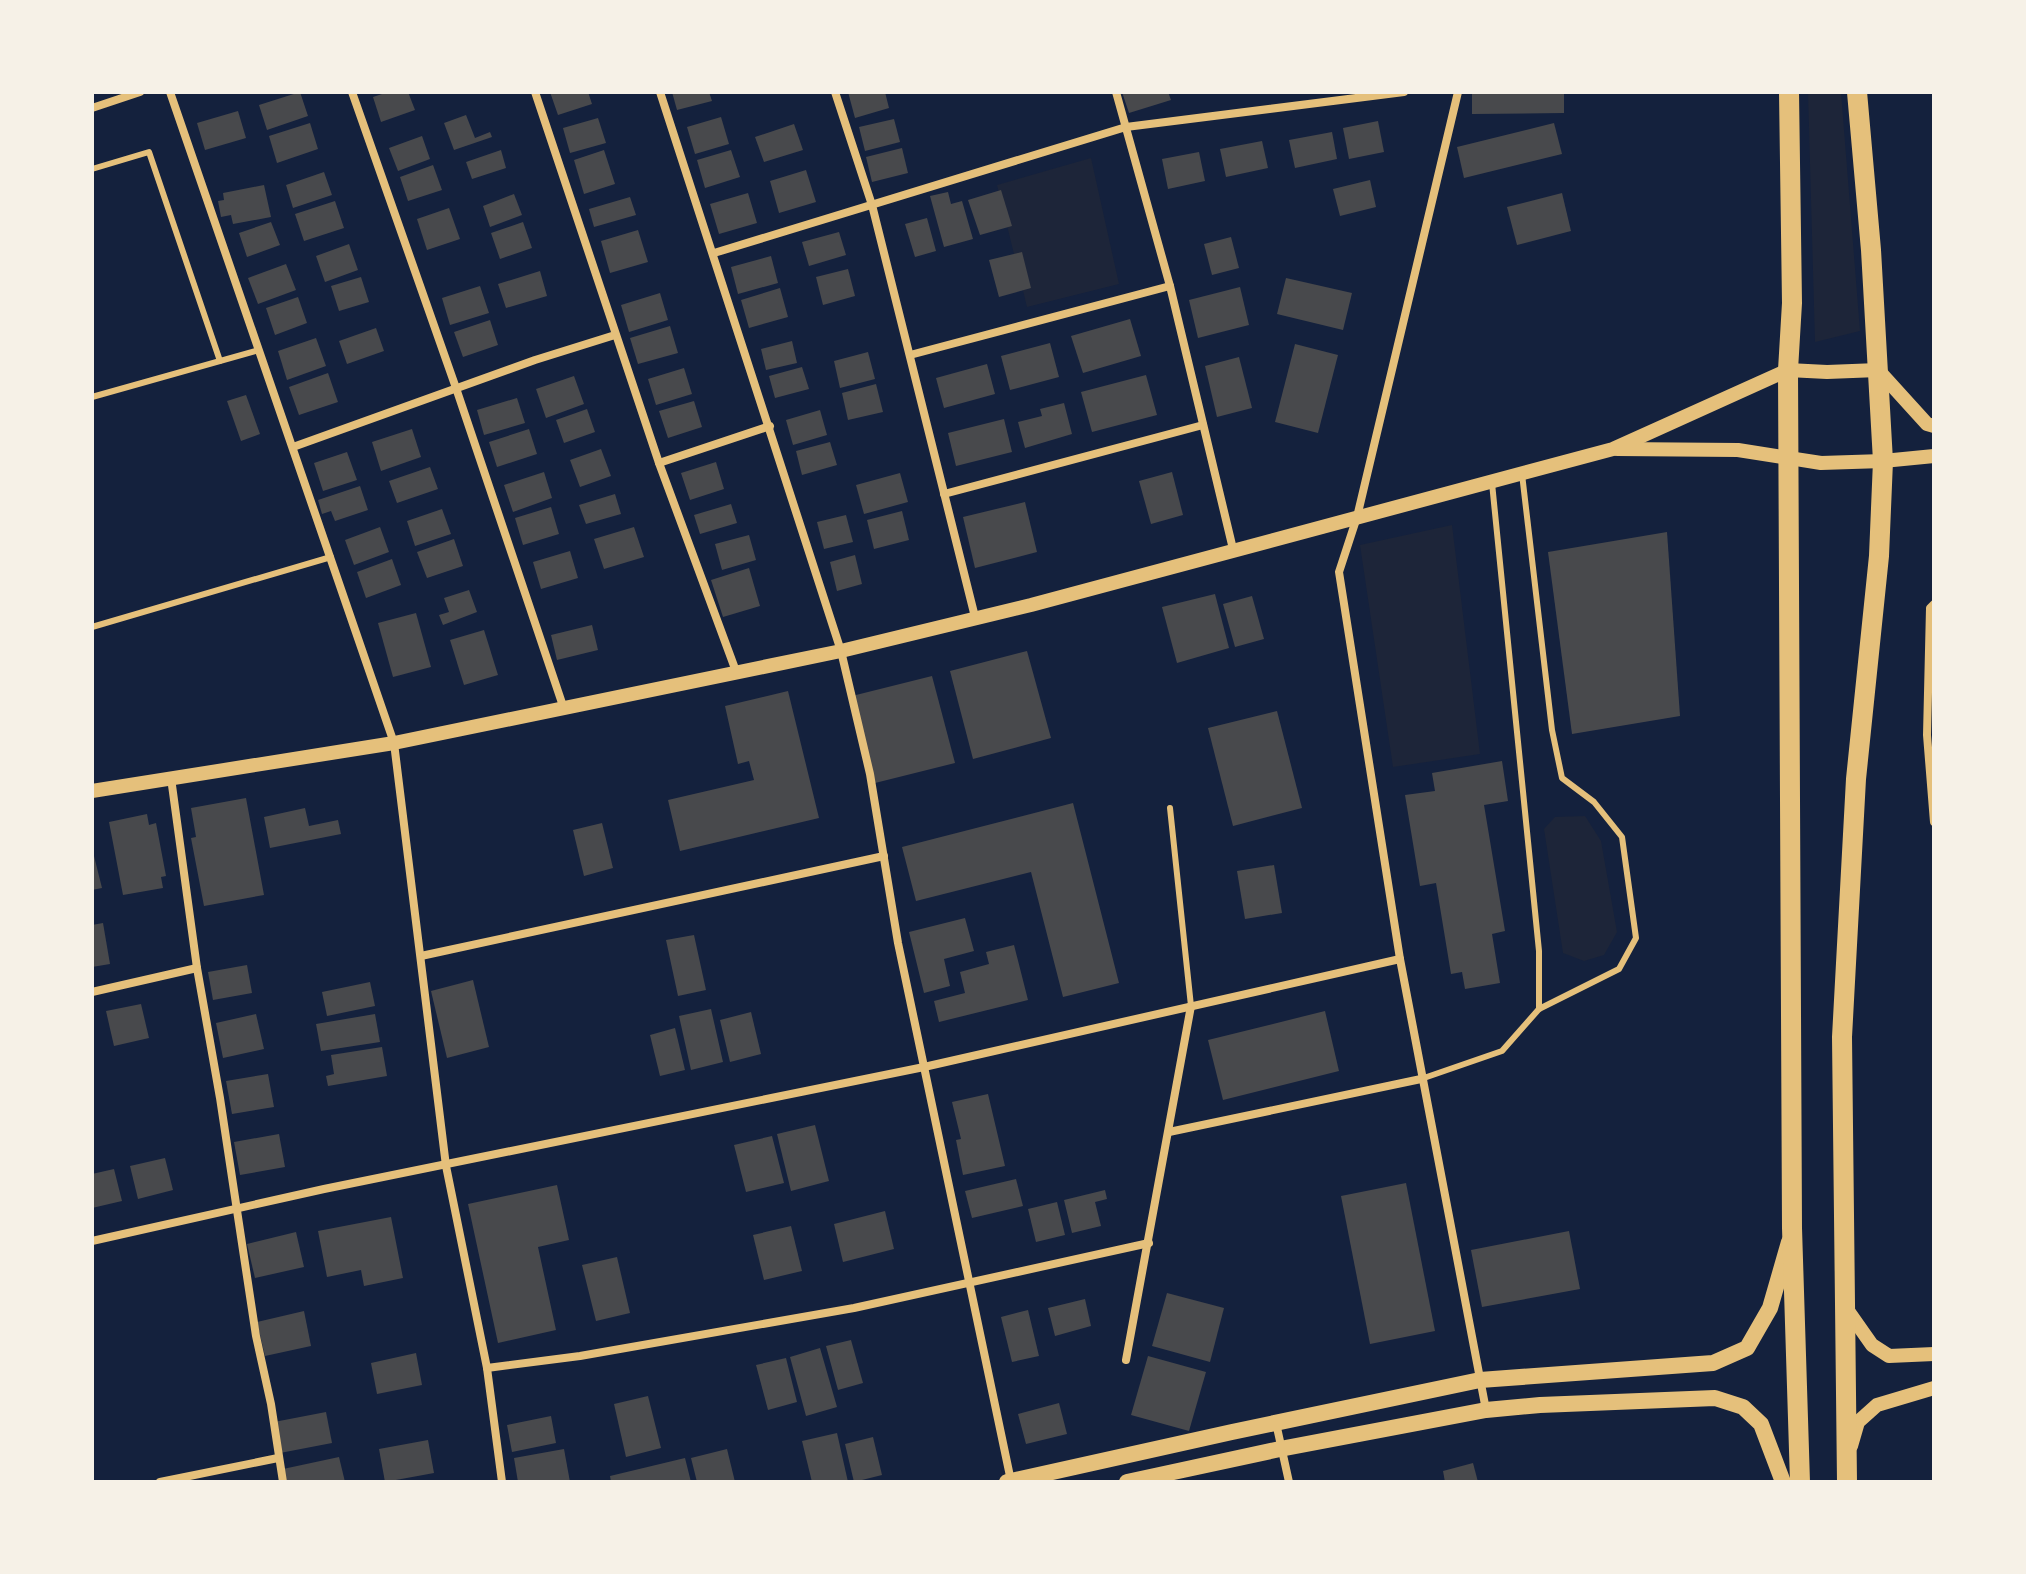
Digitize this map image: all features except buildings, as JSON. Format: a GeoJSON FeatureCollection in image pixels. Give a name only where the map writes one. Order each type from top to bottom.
{"type":"FeatureCollection","features":[{"type":"Feature","properties":{"kind":"highway"},"geometry":{"type":"LineString","coordinates":[[1789,92],[1792,303],[1788,370],[1792,1228],[1800,1482]]}},
{"type":"Feature","properties":{"kind":"highway"},"geometry":{"type":"LineString","coordinates":[[1847,1482],[1842,1037],[1856,779],[1879,556],[1883,461],[1857,92]]}},
{"type":"Feature","properties":{"kind":"main road"},"geometry":{"type":"LineString","coordinates":[[1010,1482],[1275,1422],[1480,1380],[1713,1363],[1747,1348],[1770,1308],[1792,1228]]}},
{"type":"Feature","properties":{"kind":"main road"},"geometry":{"type":"LineString","coordinates":[[1127,1482],[1486,1410],[1566,1403],[1715,1398],[1743,1407],[1761,1424],[1783,1482]]}},
{"type":"Feature","properties":{"kind":"street"},"geometry":{"type":"LineString","coordinates":[[92,108],[140,92]]}},
{"type":"Feature","properties":{"kind":"street"},"geometry":{"type":"LineString","coordinates":[[170,92],[394,743],[446,1166],[487,1368],[502,1482]]}},
{"type":"Feature","properties":{"kind":"street"},"geometry":{"type":"LineString","coordinates":[[352,92],[564,709]]}},
{"type":"Feature","properties":{"kind":"street"},"geometry":{"type":"LineString","coordinates":[[535,92],[659,463],[737,674]]}},
{"type":"Feature","properties":{"kind":"street"},"geometry":{"type":"LineString","coordinates":[[660,92],[841,651],[870,774],[898,943],[1010,1482]]}},
{"type":"Feature","properties":{"kind":"street"},"geometry":{"type":"LineString","coordinates":[[835,92],[872,205],[975,617]]}},
{"type":"Feature","properties":{"kind":"street"},"geometry":{"type":"LineString","coordinates":[[1116,92],[1170,286],[1233,549]]}},
{"type":"Feature","properties":{"kind":"street"},"geometry":{"type":"LineString","coordinates":[[714,253],[1126,127],[1404,92]]}},
{"type":"Feature","properties":{"kind":"street"},"geometry":{"type":"LineString","coordinates":[[1458,92],[1357,517],[1339,572],[1421,1079],[1486,1410]]}},
{"type":"Feature","properties":{"kind":"street"},"geometry":{"type":"LineString","coordinates":[[910,355],[1170,286]]}},
{"type":"Feature","properties":{"kind":"street"},"geometry":{"type":"LineString","coordinates":[[293,447],[615,335]]}},
{"type":"Feature","properties":{"kind":"street"},"geometry":{"type":"LineString","coordinates":[[92,791],[394,743],[737,674],[1031,605],[1613,449],[1788,370],[1878,370],[1927,424],[1934,426]]}},
{"type":"Feature","properties":{"kind":"street"},"geometry":{"type":"LineString","coordinates":[[944,494],[1203,425]]}},
{"type":"Feature","properties":{"kind":"street"},"geometry":{"type":"LineString","coordinates":[[659,463],[770,426]]}},
{"type":"Feature","properties":{"kind":"street"},"geometry":{"type":"LineString","coordinates":[[1613,449],[1738,450],[1821,463],[1934,456]]}},
{"type":"Feature","properties":{"kind":"street"},"geometry":{"type":"LineString","coordinates":[[1934,604],[1930,608],[1927,735],[1934,822]]}},
{"type":"Feature","properties":{"kind":"street"},"geometry":{"type":"LineString","coordinates":[[171,778],[235,1208],[283,1482]]}},
{"type":"Feature","properties":{"kind":"street"},"geometry":{"type":"LineString","coordinates":[[421,956],[884,856]]}},
{"type":"Feature","properties":{"kind":"street"},"geometry":{"type":"LineString","coordinates":[[92,1241],[666,1117],[924,1067],[1400,959]]}},
{"type":"Feature","properties":{"kind":"street"},"geometry":{"type":"LineString","coordinates":[[92,992],[197,968]]}},
{"type":"Feature","properties":{"kind":"street"},"geometry":{"type":"LineString","coordinates":[[1126,1360],[1191,1006]]}},
{"type":"Feature","properties":{"kind":"street"},"geometry":{"type":"LineString","coordinates":[[1169,1132],[1421,1079]]}},
{"type":"Feature","properties":{"kind":"street"},"geometry":{"type":"LineString","coordinates":[[487,1368],[580,1356],[854,1308],[1149,1243]]}},
{"type":"Feature","properties":{"kind":"street"},"geometry":{"type":"LineString","coordinates":[[1846,1308],[1872,1345],[1889,1356],[1934,1354]]}},
{"type":"Feature","properties":{"kind":"street"},"geometry":{"type":"LineString","coordinates":[[1848,1458],[1858,1422],[1877,1405],[1934,1388]]}},
{"type":"Feature","properties":{"kind":"street"},"geometry":{"type":"LineString","coordinates":[[1275,1422],[1289,1482]]}},
{"type":"Feature","properties":{"kind":"street"},"geometry":{"type":"LineString","coordinates":[[160,1482],[278,1458]]}},
{"type":"Feature","properties":{"kind":"lane"},"geometry":{"type":"LineString","coordinates":[[92,169],[149,152],[220,361]]}},
{"type":"Feature","properties":{"kind":"lane"},"geometry":{"type":"LineString","coordinates":[[92,397],[259,350]]}},
{"type":"Feature","properties":{"kind":"lane"},"geometry":{"type":"LineString","coordinates":[[1421,1079],[1502,1051],[1539,1009],[1619,969],[1636,938],[1622,837],[1594,802],[1562,778],[1552,730],[1522,474]]}},
{"type":"Feature","properties":{"kind":"lane"},"geometry":{"type":"LineString","coordinates":[[1492,483],[1539,951],[1539,1009]]}},
{"type":"Feature","properties":{"kind":"lane"},"geometry":{"type":"LineString","coordinates":[[92,627],[331,557]]}},
{"type":"Feature","properties":{"kind":"lane"},"geometry":{"type":"LineString","coordinates":[[1170,808],[1191,1006]]}},
{"type":"Feature","properties":{"kind":"shaded area"},"geometry":{"type":"Polygon","coordinates":[[[1808,92],[1841,92],[1860,331],[1815,342],[1808,92]]]}},
{"type":"Feature","properties":{"kind":"shaded area"},"geometry":{"type":"Polygon","coordinates":[[[1091,158],[1119,284],[1027,307],[997,185],[1091,158]]]}},
{"type":"Feature","properties":{"kind":"shaded area"},"geometry":{"type":"Polygon","coordinates":[[[1452,525],[1480,754],[1393,767],[1360,545],[1452,525]]]}},
{"type":"Feature","properties":{"kind":"shaded area"},"geometry":{"type":"Polygon","coordinates":[[[1585,816],[1601,841],[1617,932],[1604,955],[1584,961],[1563,953],[1544,829],[1555,817],[1585,816]]]}}]}
